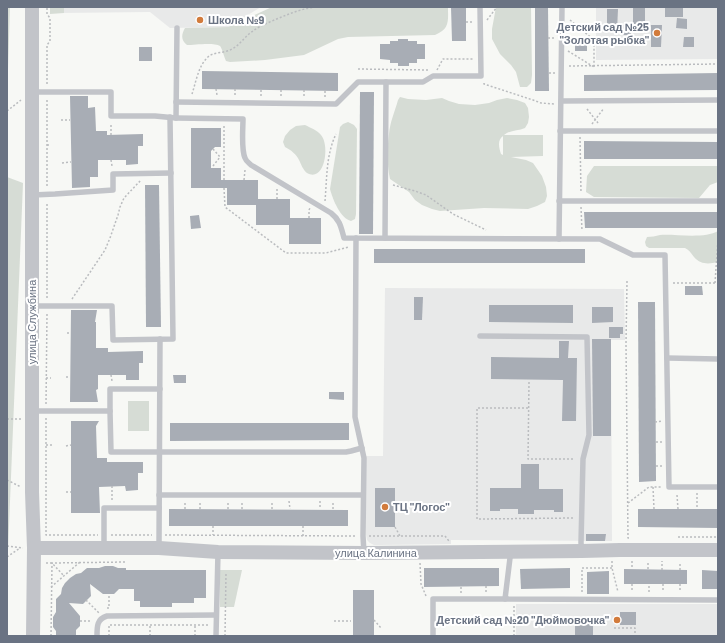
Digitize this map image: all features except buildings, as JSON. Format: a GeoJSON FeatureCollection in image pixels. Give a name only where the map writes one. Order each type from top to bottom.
{"type":"FeatureCollection","features":[{"type":"Feature","properties":{"kind":"street","name":"улица Службина"},"geometry":{"type":"LineString","coordinates":[[32,7],[33,636]]}},
{"type":"Feature","properties":{"kind":"street","name":"улица Калинина"},"geometry":{"type":"LineString","coordinates":[[34,548],[104,541],[159,542],[218,552],[364,553],[582,551],[616,555],[718,550]]}},
{"type":"Feature","properties":{"kind":"lane"},"geometry":{"type":"LineString","coordinates":[[176,102],[336,104],[358,82],[423,82],[433,76],[481,76],[480,7]]}},
{"type":"Feature","properties":{"kind":"lane"},"geometry":{"type":"LineString","coordinates":[[559,239],[562,10]]}},
{"type":"Feature","properties":{"kind":"lane"},"geometry":{"type":"LineString","coordinates":[[32,306],[112,306],[113,340],[173,339],[171,173],[173,118],[176,102],[177,28]]}},
{"type":"Feature","properties":{"kind":"lane"},"geometry":{"type":"LineString","coordinates":[[385,238],[386,82]]}},
{"type":"Feature","properties":{"kind":"lane"},"geometry":{"type":"LineString","coordinates":[[32,95],[47,92],[111,92],[111,116],[243,119],[243,151],[244,157],[249,164],[336,217],[339,221],[344,238],[600,239],[633,255],[665,255],[669,487],[718,487]]}},
{"type":"Feature","properties":{"kind":"lane"},"geometry":{"type":"LineString","coordinates":[[561,102],[718,100]]}},
{"type":"Feature","properties":{"kind":"lane"},"geometry":{"type":"LineString","coordinates":[[560,131],[718,131]]}},
{"type":"Feature","properties":{"kind":"lane"},"geometry":{"type":"LineString","coordinates":[[32,195],[113,190],[113,174],[171,173]]}},
{"type":"Feature","properties":{"kind":"lane"},"geometry":{"type":"LineString","coordinates":[[560,201],[718,201]]}},
{"type":"Feature","properties":{"kind":"lane"},"geometry":{"type":"LineString","coordinates":[[356,238],[355,417],[364,458],[364,553]]}},
{"type":"Feature","properties":{"kind":"lane"},"geometry":{"type":"LineString","coordinates":[[480,336],[587,337],[589,435],[583,459],[582,551]]}},
{"type":"Feature","properties":{"kind":"lane"},"geometry":{"type":"LineString","coordinates":[[159,542],[160,339]]}},
{"type":"Feature","properties":{"kind":"lane"},"geometry":{"type":"LineString","coordinates":[[667,358],[718,359]]}},
{"type":"Feature","properties":{"kind":"lane"},"geometry":{"type":"LineString","coordinates":[[160,389],[110,389],[111,452],[351,452],[362,448]]}},
{"type":"Feature","properties":{"kind":"lane"},"geometry":{"type":"LineString","coordinates":[[32,415],[46,411],[110,411]]}},
{"type":"Feature","properties":{"kind":"lane"},"geometry":{"type":"LineString","coordinates":[[159,496],[363,495]]}},
{"type":"Feature","properties":{"kind":"lane"},"geometry":{"type":"LineString","coordinates":[[104,541],[104,508],[159,508]]}},
{"type":"Feature","properties":{"kind":"lane"},"geometry":{"type":"LineString","coordinates":[[216,636],[218,552]]}},
{"type":"Feature","properties":{"kind":"lane"},"geometry":{"type":"LineString","coordinates":[[505,599],[512,552]]}},
{"type":"Feature","properties":{"kind":"lane"},"geometry":{"type":"LineString","coordinates":[[432,636],[433,599],[718,600]]}},
{"type":"Feature","properties":{"kind":"lane"},"geometry":{"type":"LineString","coordinates":[[97,636],[97,625],[99,620],[103,617],[113,615],[216,615]]}},
{"type":"Feature","properties":{"kind":"path"},"geometry":{"type":"LineString","coordinates":[[47,7],[47,14],[50,18],[50,41],[47,45],[46,535],[104,541],[159,542],[213,536],[445,536],[450,542]]}},
{"type":"Feature","properties":{"kind":"path"},"geometry":{"type":"LineString","coordinates":[[190,102],[198,73],[208,56],[233,49],[246,36],[262,26],[295,12],[315,7]]}},
{"type":"Feature","properties":{"kind":"path"},"geometry":{"type":"LineString","coordinates":[[480,30],[497,7]]}},
{"type":"Feature","properties":{"kind":"path"},"geometry":{"type":"LineString","coordinates":[[562,10],[594,40],[594,67]]}},
{"type":"Feature","properties":{"kind":"path"},"geometry":{"type":"LineString","coordinates":[[561,47],[594,67]]}},
{"type":"Feature","properties":{"kind":"path"},"geometry":{"type":"LineString","coordinates":[[437,70],[443,59],[481,58]]}},
{"type":"Feature","properties":{"kind":"path"},"geometry":{"type":"LineString","coordinates":[[561,66],[594,67],[718,64]]}},
{"type":"Feature","properties":{"kind":"path"},"geometry":{"type":"LineString","coordinates":[[358,70],[430,70]]}},
{"type":"Feature","properties":{"kind":"path"},"geometry":{"type":"LineString","coordinates":[[481,76],[484,84],[541,104],[561,102]]}},
{"type":"Feature","properties":{"kind":"path"},"geometry":{"type":"LineString","coordinates":[[7,111],[20,100],[32,95]]}},
{"type":"Feature","properties":{"kind":"path"},"geometry":{"type":"LineString","coordinates":[[581,101],[604,131]]}},
{"type":"Feature","properties":{"kind":"path"},"geometry":{"type":"LineString","coordinates":[[582,239],[581,201],[583,131],[610,101]]}},
{"type":"Feature","properties":{"kind":"path"},"geometry":{"type":"LineString","coordinates":[[224,119],[224,180]]}},
{"type":"Feature","properties":{"kind":"path"},"geometry":{"type":"LineString","coordinates":[[61,120],[70,120]]}},
{"type":"Feature","properties":{"kind":"path"},"geometry":{"type":"LineString","coordinates":[[111,126],[111,135]]}},
{"type":"Feature","properties":{"kind":"path"},"geometry":{"type":"LineString","coordinates":[[325,209],[329,152],[336,134]]}},
{"type":"Feature","properties":{"kind":"path"},"geometry":{"type":"LineString","coordinates":[[213,149],[220,157],[224,157]]}},
{"type":"Feature","properties":{"kind":"path"},"geometry":{"type":"LineString","coordinates":[[213,166],[220,157]]}},
{"type":"Feature","properties":{"kind":"path"},"geometry":{"type":"LineString","coordinates":[[112,160],[112,166]]}},
{"type":"Feature","properties":{"kind":"path"},"geometry":{"type":"LineString","coordinates":[[62,163],[71,162]]}},
{"type":"Feature","properties":{"kind":"path"},"geometry":{"type":"LineString","coordinates":[[244,180],[244,170],[249,164]]}},
{"type":"Feature","properties":{"kind":"path"},"geometry":{"type":"LineString","coordinates":[[67,306],[104,250],[124,198],[147,173]]}},
{"type":"Feature","properties":{"kind":"path"},"geometry":{"type":"LineString","coordinates":[[277,199],[277,188],[280,182]]}},
{"type":"Feature","properties":{"kind":"path"},"geometry":{"type":"LineString","coordinates":[[386,183],[415,190],[426,195],[453,214],[498,238]]}},
{"type":"Feature","properties":{"kind":"path"},"geometry":{"type":"LineString","coordinates":[[224,188],[224,207],[286,253],[326,253],[356,244]]}},
{"type":"Feature","properties":{"kind":"path"},"geometry":{"type":"LineString","coordinates":[[715,283],[718,239]]}},
{"type":"Feature","properties":{"kind":"path"},"geometry":{"type":"LineString","coordinates":[[620,599],[612,568],[620,544],[628,544],[626,344],[627,281]]}},
{"type":"Feature","properties":{"kind":"path"},"geometry":{"type":"LineString","coordinates":[[665,283],[718,283]]}},
{"type":"Feature","properties":{"kind":"path"},"geometry":{"type":"LineString","coordinates":[[111,375],[112,382]]}},
{"type":"Feature","properties":{"kind":"path"},"geometry":{"type":"LineString","coordinates":[[46,378],[51,378]]}},
{"type":"Feature","properties":{"kind":"path"},"geometry":{"type":"LineString","coordinates":[[529,382],[528,459],[583,459]]}},
{"type":"Feature","properties":{"kind":"path"},"geometry":{"type":"LineString","coordinates":[[528,408],[477,408],[477,519],[582,518]]}},
{"type":"Feature","properties":{"kind":"path"},"geometry":{"type":"LineString","coordinates":[[7,419],[32,415]]}},
{"type":"Feature","properties":{"kind":"path"},"geometry":{"type":"LineString","coordinates":[[46,445],[52,445]]}},
{"type":"Feature","properties":{"kind":"path"},"geometry":{"type":"LineString","coordinates":[[66,446],[71,446]]}},
{"type":"Feature","properties":{"kind":"path"},"geometry":{"type":"LineString","coordinates":[[7,480],[32,492]]}},
{"type":"Feature","properties":{"kind":"path"},"geometry":{"type":"LineString","coordinates":[[112,486],[112,495]]}},
{"type":"Feature","properties":{"kind":"path"},"geometry":{"type":"LineString","coordinates":[[628,503],[649,487],[669,487]]}},
{"type":"Feature","properties":{"kind":"path"},"geometry":{"type":"LineString","coordinates":[[653,487],[654,509]]}},
{"type":"Feature","properties":{"kind":"path"},"geometry":{"type":"LineString","coordinates":[[677,487],[678,509]]}},
{"type":"Feature","properties":{"kind":"path"},"geometry":{"type":"LineString","coordinates":[[697,487],[697,509]]}},
{"type":"Feature","properties":{"kind":"path"},"geometry":{"type":"LineString","coordinates":[[718,487],[718,510]]}},
{"type":"Feature","properties":{"kind":"path"},"geometry":{"type":"LineString","coordinates":[[66,492],[71,492]]}},
{"type":"Feature","properties":{"kind":"path"},"geometry":{"type":"LineString","coordinates":[[213,526],[213,536]]}},
{"type":"Feature","properties":{"kind":"path"},"geometry":{"type":"LineString","coordinates":[[303,526],[303,536]]}},
{"type":"Feature","properties":{"kind":"path"},"geometry":{"type":"LineString","coordinates":[[395,527],[400,536]]}},
{"type":"Feature","properties":{"kind":"path"},"geometry":{"type":"LineString","coordinates":[[673,538],[718,537]]}},
{"type":"Feature","properties":{"kind":"path"},"geometry":{"type":"LineString","coordinates":[[628,538],[636,538]]}},
{"type":"Feature","properties":{"kind":"path"},"geometry":{"type":"LineString","coordinates":[[7,546],[34,548]]}},
{"type":"Feature","properties":{"kind":"path"},"geometry":{"type":"LineString","coordinates":[[7,557],[20,548]]}},
{"type":"Feature","properties":{"kind":"path"},"geometry":{"type":"LineString","coordinates":[[420,558],[420,584],[427,599]]}},
{"type":"Feature","properties":{"kind":"path"},"geometry":{"type":"LineString","coordinates":[[51,587],[80,562]]}},
{"type":"Feature","properties":{"kind":"path"},"geometry":{"type":"LineString","coordinates":[[44,563],[126,562]]}},
{"type":"Feature","properties":{"kind":"path"},"geometry":{"type":"LineString","coordinates":[[52,563],[64,576]]}},
{"type":"Feature","properties":{"kind":"path"},"geometry":{"type":"LineString","coordinates":[[51,636],[52,563]]}},
{"type":"Feature","properties":{"kind":"path"},"geometry":{"type":"LineString","coordinates":[[582,599],[582,568],[612,568]]}},
{"type":"Feature","properties":{"kind":"path"},"geometry":{"type":"LineString","coordinates":[[224,636],[226,570]]}},
{"type":"Feature","properties":{"kind":"path"},"geometry":{"type":"LineString","coordinates":[[514,599],[514,636]]}},
{"type":"Feature","properties":{"kind":"path"},"geometry":{"type":"LineString","coordinates":[[86,600],[103,617]]}},
{"type":"Feature","properties":{"kind":"path"},"geometry":{"type":"LineString","coordinates":[[374,620],[381,628]]}},
{"type":"Feature","properties":{"kind":"path"},"geometry":{"type":"LineString","coordinates":[[334,621],[351,621]]}},
{"type":"Feature","properties":{"kind":"path"},"geometry":{"type":"LineString","coordinates":[[109,636],[109,625],[216,625]]}},
{"type":"Feature","properties":{"kind":"path"},"geometry":{"type":"LineString","coordinates":[[150,625],[150,636]]}},
{"type":"Feature","properties":{"kind":"path"},"geometry":{"type":"LineString","coordinates":[[195,625],[195,636]]}},
{"type":"Feature","properties":{"kind":"path"},"geometry":{"type":"LineString","coordinates":[[614,628],[635,628],[635,636]]}},
{"type":"Feature","properties":{"kind":"shaded area"},"geometry":{"type":"Polygon","coordinates":[[[7,7],[10,7],[7,101],[7,7]]]}},
{"type":"Feature","properties":{"kind":"shaded area"},"geometry":{"type":"Polygon","coordinates":[[[50,7],[64,7],[64,13],[50,14],[50,7]]]}},
{"type":"Feature","properties":{"kind":"shaded area","name":"Школа №9"},"geometry":{"type":"Polygon","coordinates":[[[60,7],[261,7],[228,27],[170,28],[150,12],[60,13],[60,7]]]}},
{"type":"Feature","properties":{"kind":"shaded area"},"geometry":{"type":"Polygon","coordinates":[[[272,7],[448,7],[448,20],[446,27],[440,33],[435,35],[348,37],[338,39],[304,55],[265,60],[226,61],[220,46],[209,44],[187,45],[183,39],[182,35],[185,28],[228,27],[272,7]]]}},
{"type":"Feature","properties":{"kind":"shaded area"},"geometry":{"type":"Polygon","coordinates":[[[496,7],[531,7],[532,75],[531,83],[527,87],[520,87],[516,72],[500,54],[492,39],[492,29],[496,7]]]}},
{"type":"Feature","properties":{"kind":"shaded area","name":"Детский сад №25 \"Золотая рыбка\""},"geometry":{"type":"Polygon","coordinates":[[[596,7],[718,7],[718,59],[596,60],[596,7]]]}},
{"type":"Feature","properties":{"kind":"shaded area"},"geometry":{"type":"Polygon","coordinates":[[[400,97],[426,100],[442,98],[459,104],[475,105],[507,98],[525,103],[528,108],[529,117],[525,128],[509,132],[504,135],[543,135],[543,156],[511,157],[533,163],[542,176],[546,187],[547,196],[545,202],[528,209],[484,208],[440,211],[422,205],[415,200],[409,192],[390,179],[388,139],[390,125],[400,97]],[[503,136],[499,144],[501,154],[503,155],[503,136]]]}},
{"type":"Feature","properties":{"kind":"shaded area"},"geometry":{"type":"Polygon","coordinates":[[[348,122],[354,125],[357,129],[356,214],[355,219],[351,221],[340,212],[330,189],[340,127],[348,122]]]}},
{"type":"Feature","properties":{"kind":"shaded area"},"geometry":{"type":"Polygon","coordinates":[[[305,125],[314,129],[324,140],[324,162],[318,173],[313,175],[307,173],[303,169],[299,160],[285,147],[283,142],[285,136],[290,130],[296,126],[305,125]]]}},
{"type":"Feature","properties":{"kind":"shaded area"},"geometry":{"type":"Polygon","coordinates":[[[594,166],[718,166],[718,182],[710,185],[699,198],[594,197],[586,192],[587,176],[594,166]]]}},
{"type":"Feature","properties":{"kind":"shaded area"},"geometry":{"type":"Polygon","coordinates":[[[7,177],[23,183],[7,575],[7,177]]]}},
{"type":"Feature","properties":{"kind":"shaded area"},"geometry":{"type":"Polygon","coordinates":[[[718,231],[718,262],[705,263],[699,261],[685,248],[649,248],[646,246],[645,242],[647,237],[660,235],[698,236],[718,231]]]}},
{"type":"Feature","properties":{"kind":"shaded area"},"geometry":{"type":"Polygon","coordinates":[[[385,288],[624,289],[625,340],[611,340],[612,541],[451,540],[451,544],[374,545],[367,540],[366,456],[383,456],[385,288]]]}},
{"type":"Feature","properties":{"kind":"shaded area"},"geometry":{"type":"Polygon","coordinates":[[[128,401],[149,401],[149,431],[128,431],[128,401]]]}},
{"type":"Feature","properties":{"kind":"shaded area"},"geometry":{"type":"Polygon","coordinates":[[[220,570],[242,570],[234,607],[220,607],[220,570]]]}},
{"type":"Feature","properties":{"kind":"shaded area","name":"Детский сад №20 \"Дюймовочка\""},"geometry":{"type":"Polygon","coordinates":[[[516,604],[718,604],[718,636],[516,636],[516,604]]]}},
{"type":"Feature","properties":{"kind":"place","name":"Школа №9"},"geometry":{"type":"Point","coordinates":[200,20]}},
{"type":"Feature","properties":{"kind":"place","name":"Детский сад №25 \"Золотая рыбка\""},"geometry":{"type":"Point","coordinates":[657,33]}},
{"type":"Feature","properties":{"kind":"place","name":"ТЦ \"Логос\""},"geometry":{"type":"Point","coordinates":[385,507]}},
{"type":"Feature","properties":{"kind":"place","name":"Детский сад №20 \"Дюймовочка\""},"geometry":{"type":"Point","coordinates":[617,620]}}]}
